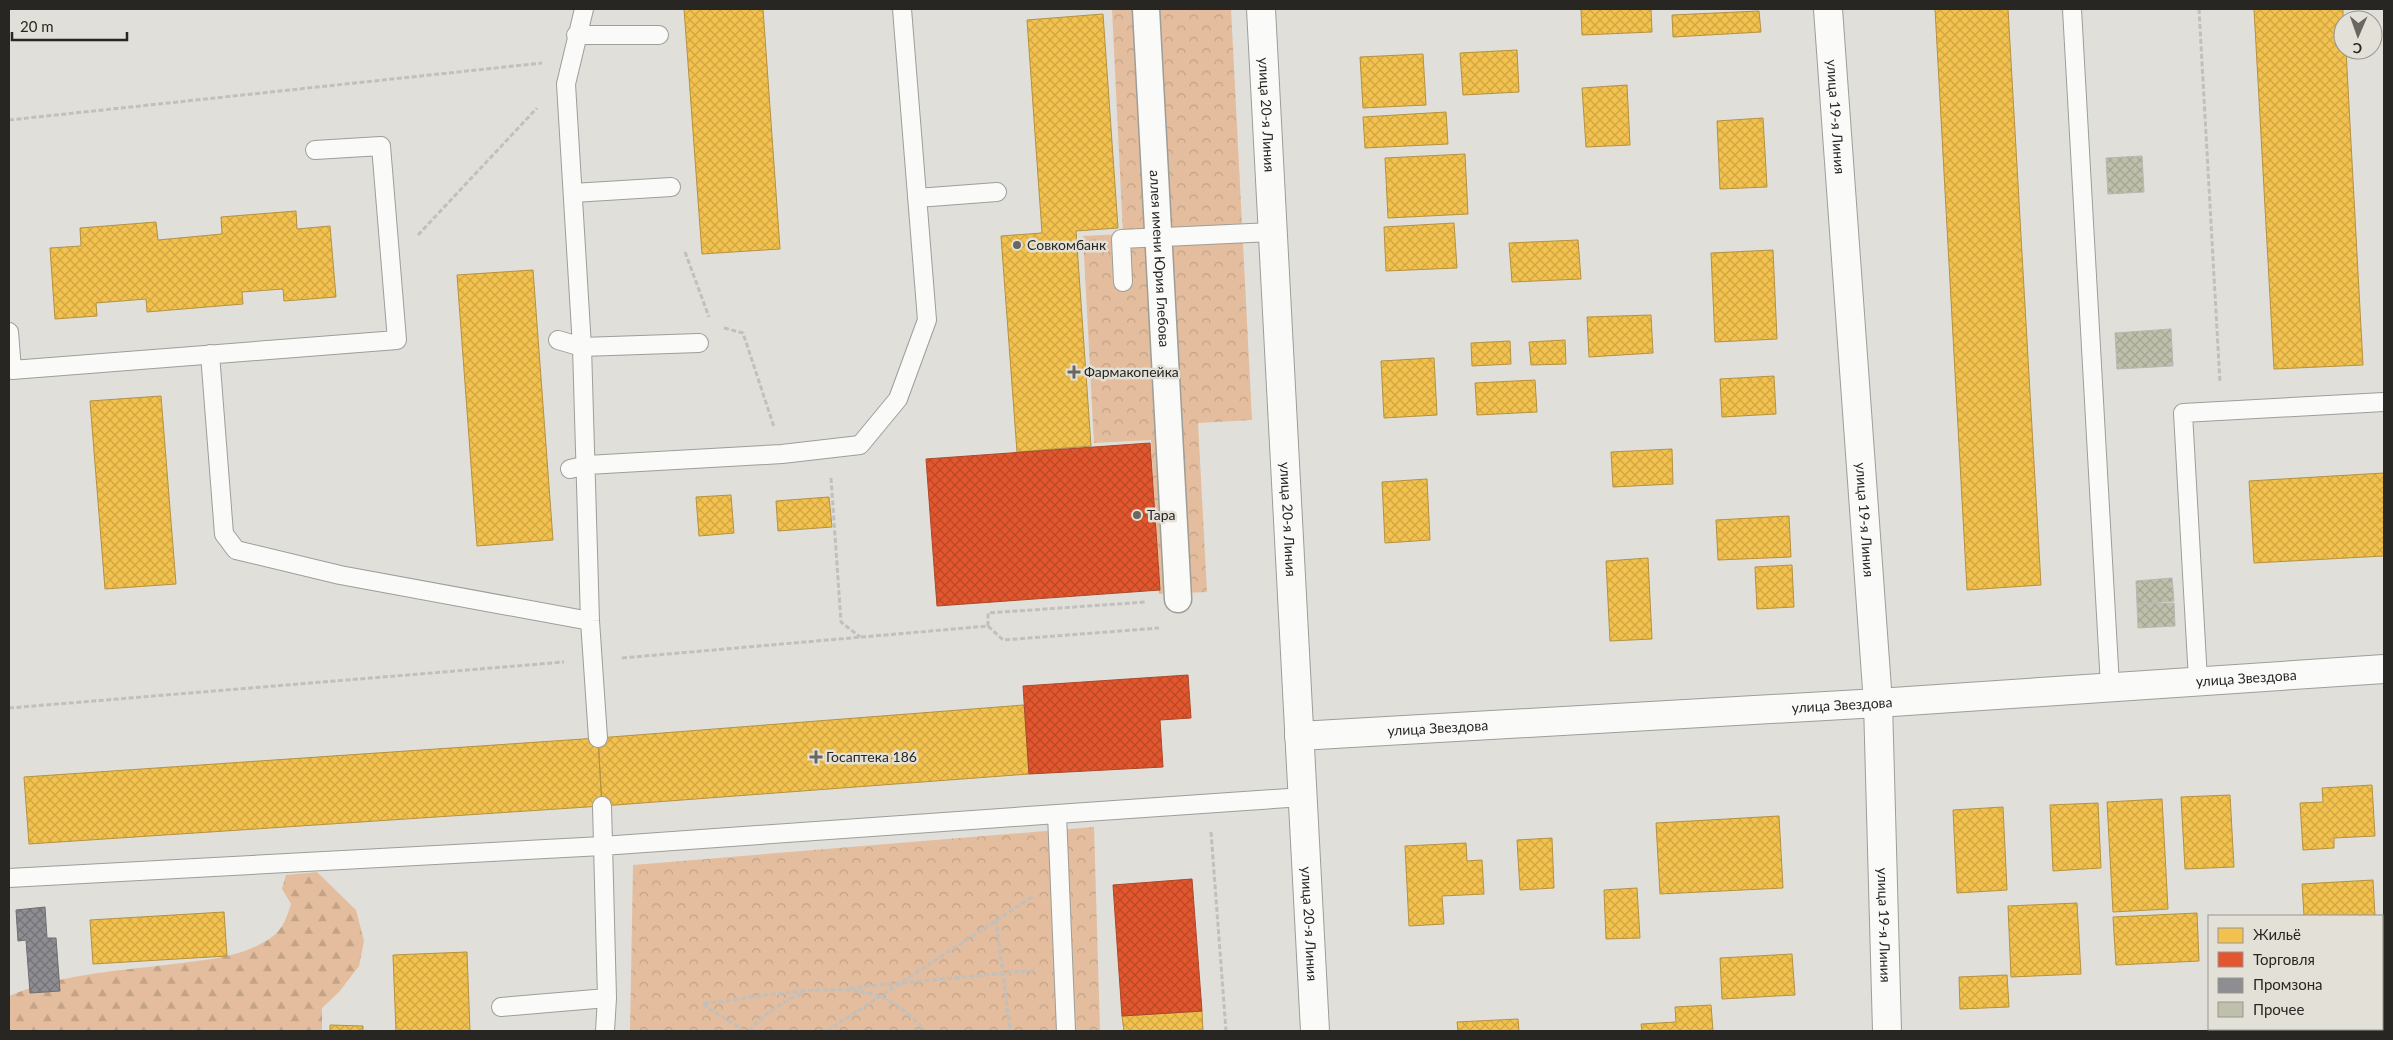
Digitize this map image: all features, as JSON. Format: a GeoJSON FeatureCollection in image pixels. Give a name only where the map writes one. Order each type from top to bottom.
{"type":"FeatureCollection","features":[{"type":"Feature","properties":{"kind":"street","name":"аллея имени Юрия Глебова"},"geometry":{"type":"LineString","coordinates":[[1146,9],[1178,599]]}},
{"type":"Feature","properties":{"kind":"street","name":"улица 20-я Линия"},"geometry":{"type":"LineString","coordinates":[[1261,9],[1315,1031]]}},
{"type":"Feature","properties":{"kind":"street","name":"улица 19-я Линия"},"geometry":{"type":"LineString","coordinates":[[1828,9],[1878,703],[1887,1031]]}},
{"type":"Feature","properties":{"kind":"street","name":"улица Звездова"},"geometry":{"type":"LineString","coordinates":[[1299,736],[1878,703],[2384,669]]}},
{"type":"Feature","properties":{"kind":"lane"},"geometry":{"type":"LineString","coordinates":[[584,9],[576,35],[566,84],[582,347],[578,467],[594,660],[598,738]]}},
{"type":"Feature","properties":{"kind":"lane"},"geometry":{"type":"LineString","coordinates":[[578,467],[782,454],[860,445],[898,399],[927,320],[902,9]]}},
{"type":"Feature","properties":{"kind":"lane"},"geometry":{"type":"LineString","coordinates":[[2072,9],[2110,686]]}},
{"type":"Feature","properties":{"kind":"lane"},"geometry":{"type":"LineString","coordinates":[[576,35],[659,35]]}},
{"type":"Feature","properties":{"kind":"lane"},"geometry":{"type":"LineString","coordinates":[[9,332],[12,370],[397,340],[382,146],[315,150]]}},
{"type":"Feature","properties":{"kind":"lane"},"geometry":{"type":"LineString","coordinates":[[573,193],[671,187]]}},
{"type":"Feature","properties":{"kind":"lane"},"geometry":{"type":"LineString","coordinates":[[918,198],[996,192]]}},
{"type":"Feature","properties":{"kind":"lane"},"geometry":{"type":"LineString","coordinates":[[1123,282],[1121,239],[1273,232]]}},
{"type":"Feature","properties":{"kind":"lane"},"geometry":{"type":"LineString","coordinates":[[558,340],[582,347],[699,343]]}},
{"type":"Feature","properties":{"kind":"lane"},"geometry":{"type":"LineString","coordinates":[[210,354],[224,534],[236,550],[340,574],[590,621]]}},
{"type":"Feature","properties":{"kind":"lane"},"geometry":{"type":"LineString","coordinates":[[2198,680],[2183,413],[2384,402]]}},
{"type":"Feature","properties":{"kind":"lane"},"geometry":{"type":"LineString","coordinates":[[9,878],[602,846],[1303,797]]}},
{"type":"Feature","properties":{"kind":"lane"},"geometry":{"type":"LineString","coordinates":[[602,806],[607,998],[605,1031]]}},
{"type":"Feature","properties":{"kind":"lane"},"geometry":{"type":"LineString","coordinates":[[1057,814],[1066,1031]]}},
{"type":"Feature","properties":{"kind":"lane"},"geometry":{"type":"LineString","coordinates":[[501,1007],[607,998]]}},
{"type":"Feature","properties":{"kind":"path"},"geometry":{"type":"LineString","coordinates":[[2199,9],[2222,411]]}},
{"type":"Feature","properties":{"kind":"path"},"geometry":{"type":"LineString","coordinates":[[9,120],[546,62]]}},
{"type":"Feature","properties":{"kind":"path"},"geometry":{"type":"LineString","coordinates":[[391,265],[542,103]]}},
{"type":"Feature","properties":{"kind":"path"},"geometry":{"type":"LineString","coordinates":[[685,252],[712,325]]}},
{"type":"Feature","properties":{"kind":"path"},"geometry":{"type":"LineString","coordinates":[[720,327],[743,333],[782,454]]}},
{"type":"Feature","properties":{"kind":"path"},"geometry":{"type":"LineString","coordinates":[[828,449],[841,622],[860,638]]}},
{"type":"Feature","properties":{"kind":"path"},"geometry":{"type":"LineString","coordinates":[[9,708],[988,626],[1004,640],[1181,626],[1178,599],[988,613],[988,626]]}},
{"type":"Feature","properties":{"kind":"path"},"geometry":{"type":"LineString","coordinates":[[1209,803],[1226,1031]]}},
{"type":"Feature","properties":{"kind":"path"},"geometry":{"type":"LineString","coordinates":[[827,1031],[1060,879]]}},
{"type":"Feature","properties":{"kind":"path"},"geometry":{"type":"LineString","coordinates":[[996,919],[1010,1031]]}},
{"type":"Feature","properties":{"kind":"path"},"geometry":{"type":"LineString","coordinates":[[745,1031],[702,1004],[810,991],[1064,967]]}},
{"type":"Feature","properties":{"kind":"path"},"geometry":{"type":"LineString","coordinates":[[845,988],[880,996],[907,1012],[925,1031]]}},
{"type":"Feature","properties":{"kind":"path"},"geometry":{"type":"LineString","coordinates":[[749,1031],[765,1014],[786,1000],[810,991]]}},
{"type":"Feature","properties":{"kind":"green space"},"geometry":{"type":"Polygon","coordinates":[[[1112,9],[1231,9],[1252,420],[1198,423],[1207,592],[1159,594],[1151,440],[1094,443],[1083,236],[1123,234],[1112,9]]]}},
{"type":"Feature","properties":{"kind":"green space"},"geometry":{"type":"Polygon","coordinates":[[[1094,827],[1100,1031],[630,1031],[633,865],[1094,827]]]}},
{"type":"Feature","properties":{"kind":"green space"},"geometry":{"type":"Polygon","coordinates":[[[317,872],[356,910],[364,941],[359,966],[339,992],[322,1008],[322,1031],[9,1031],[9,996],[28,989],[86,975],[221,957],[248,950],[260,944],[279,930],[288,914],[291,904],[282,889],[286,875],[317,872]]]}},
{"type":"Feature","properties":{"kind":"building: Жильё"},"geometry":{"type":"Polygon","coordinates":[[[684,9],[763,9],[780,249],[702,254],[684,9]]]}},
{"type":"Feature","properties":{"kind":"building: Жильё"},"geometry":{"type":"Polygon","coordinates":[[[1581,9],[1651,9],[1652,32],[1582,35],[1581,9]]]}},
{"type":"Feature","properties":{"kind":"building: Жильё"},"geometry":{"type":"Polygon","coordinates":[[[1935,9],[2008,9],[2041,585],[1967,590],[1935,9]]]}},
{"type":"Feature","properties":{"kind":"building: Жильё"},"geometry":{"type":"Polygon","coordinates":[[[2254,9],[2343,9],[2333,10],[2333,60],[2347,60],[2363,365],[2274,369],[2254,9]]]}},
{"type":"Feature","properties":{"kind":"building: Жильё"},"geometry":{"type":"Polygon","coordinates":[[[1759,11],[1761,32],[1673,37],[1672,15],[1759,11]]]}},
{"type":"Feature","properties":{"kind":"building: Жильё"},"geometry":{"type":"Polygon","coordinates":[[[1103,14],[1118,228],[1076,231],[1091,446],[1017,452],[1001,236],[1042,233],[1027,20],[1103,14]]]}},
{"type":"Feature","properties":{"kind":"building: Жильё"},"geometry":{"type":"Polygon","coordinates":[[[1517,50],[1519,92],[1463,95],[1460,53],[1517,50]]]}},
{"type":"Feature","properties":{"kind":"building: Жильё"},"geometry":{"type":"Polygon","coordinates":[[[1423,54],[1426,105],[1363,108],[1360,57],[1423,54]]]}},
{"type":"Feature","properties":{"kind":"building: Жильё"},"geometry":{"type":"Polygon","coordinates":[[[1627,85],[1630,145],[1586,147],[1582,88],[1627,85]]]}},
{"type":"Feature","properties":{"kind":"building: Жильё"},"geometry":{"type":"Polygon","coordinates":[[[1446,112],[1448,144],[1365,148],[1363,117],[1446,112]]]}},
{"type":"Feature","properties":{"kind":"building: Жильё"},"geometry":{"type":"Polygon","coordinates":[[[1763,118],[1767,187],[1720,189],[1717,121],[1763,118]]]}},
{"type":"Feature","properties":{"kind":"building: Жильё"},"geometry":{"type":"Polygon","coordinates":[[[1465,154],[1468,214],[1388,218],[1385,158],[1465,154]]]}},
{"type":"Feature","properties":{"kind":"building: Жильё"},"geometry":{"type":"Polygon","coordinates":[[[296,211],[297,229],[330,226],[336,297],[284,301],[283,289],[242,292],[243,304],[147,312],[146,299],[96,303],[97,316],[55,319],[50,248],[81,246],[80,228],[156,222],[158,240],[222,234],[221,217],[296,211]]]}},
{"type":"Feature","properties":{"kind":"building: Жильё"},"geometry":{"type":"Polygon","coordinates":[[[1454,223],[1457,268],[1386,271],[1384,227],[1454,223]]]}},
{"type":"Feature","properties":{"kind":"building: Жильё"},"geometry":{"type":"Polygon","coordinates":[[[1578,240],[1581,279],[1512,282],[1509,243],[1578,240]]]}},
{"type":"Feature","properties":{"kind":"building: Жильё"},"geometry":{"type":"Polygon","coordinates":[[[1773,250],[1777,339],[1715,342],[1711,253],[1773,250]]]}},
{"type":"Feature","properties":{"kind":"building: Жильё"},"geometry":{"type":"Polygon","coordinates":[[[533,270],[553,540],[477,546],[457,275],[533,270]]]}},
{"type":"Feature","properties":{"kind":"building: Жильё"},"geometry":{"type":"Polygon","coordinates":[[[1651,315],[1653,353],[1589,357],[1587,317],[1651,315]]]}},
{"type":"Feature","properties":{"kind":"building: Жильё"},"geometry":{"type":"Polygon","coordinates":[[[1565,340],[1566,364],[1531,365],[1529,342],[1565,340]]]}},
{"type":"Feature","properties":{"kind":"building: Жильё"},"geometry":{"type":"Polygon","coordinates":[[[1510,341],[1511,364],[1472,366],[1471,343],[1510,341]]]}},
{"type":"Feature","properties":{"kind":"building: Жильё"},"geometry":{"type":"Polygon","coordinates":[[[1434,358],[1437,415],[1384,418],[1381,361],[1434,358]]]}},
{"type":"Feature","properties":{"kind":"building: Жильё"},"geometry":{"type":"Polygon","coordinates":[[[1774,376],[1776,414],[1722,417],[1720,379],[1774,376]]]}},
{"type":"Feature","properties":{"kind":"building: Жильё"},"geometry":{"type":"Polygon","coordinates":[[[1535,380],[1537,412],[1477,415],[1475,383],[1535,380]]]}},
{"type":"Feature","properties":{"kind":"building: Жильё"},"geometry":{"type":"Polygon","coordinates":[[[161,396],[176,584],[105,589],[90,401],[161,396]]]}},
{"type":"Feature","properties":{"kind":"building: Жильё"},"geometry":{"type":"Polygon","coordinates":[[[1672,449],[1673,484],[1613,487],[1611,452],[1672,449]]]}},
{"type":"Feature","properties":{"kind":"building: Жильё"},"geometry":{"type":"Polygon","coordinates":[[[2384,473],[2384,556],[2254,563],[2249,481],[2384,473]]]}},
{"type":"Feature","properties":{"kind":"building: Жильё"},"geometry":{"type":"Polygon","coordinates":[[[1427,479],[1430,540],[1385,543],[1382,482],[1427,479]]]}},
{"type":"Feature","properties":{"kind":"building: Жильё"},"geometry":{"type":"Polygon","coordinates":[[[731,495],[734,533],[699,536],[696,497],[731,495]]]}},
{"type":"Feature","properties":{"kind":"building: Жильё"},"geometry":{"type":"Polygon","coordinates":[[[829,497],[832,527],[778,531],[776,501],[829,497]]]}},
{"type":"Feature","properties":{"kind":"building: Жильё"},"geometry":{"type":"Polygon","coordinates":[[[1789,516],[1791,557],[1718,560],[1716,520],[1789,516]]]}},
{"type":"Feature","properties":{"kind":"building: Жильё"},"geometry":{"type":"Polygon","coordinates":[[[1648,558],[1652,639],[1610,641],[1606,561],[1648,558]]]}},
{"type":"Feature","properties":{"kind":"building: Жильё"},"geometry":{"type":"Polygon","coordinates":[[[1792,565],[1794,607],[1757,609],[1755,567],[1792,565]]]}},
{"type":"Feature","properties":{"kind":"building: Жильё"},"geometry":{"type":"Polygon","coordinates":[[[1024,705],[1029,774],[602,806],[598,738],[1024,705]]]}},
{"type":"Feature","properties":{"kind":"building: Жильё"},"geometry":{"type":"Polygon","coordinates":[[[598,738],[602,806],[29,844],[24,777],[598,738]]]}},
{"type":"Feature","properties":{"kind":"building: Жильё"},"geometry":{"type":"Polygon","coordinates":[[[2372,785],[2375,836],[2334,838],[2334,848],[2303,850],[2300,803],[2323,802],[2322,788],[2372,785]]]}},
{"type":"Feature","properties":{"kind":"building: Жильё"},"geometry":{"type":"Polygon","coordinates":[[[2230,795],[2234,867],[2185,869],[2181,797],[2230,795]]]}},
{"type":"Feature","properties":{"kind":"building: Жильё"},"geometry":{"type":"Polygon","coordinates":[[[2162,799],[2168,909],[2113,912],[2107,802],[2162,799]]]}},
{"type":"Feature","properties":{"kind":"building: Жильё"},"geometry":{"type":"Polygon","coordinates":[[[2098,803],[2101,868],[2053,871],[2050,805],[2098,803]]]}},
{"type":"Feature","properties":{"kind":"building: Жильё"},"geometry":{"type":"Polygon","coordinates":[[[2003,807],[2007,890],[1957,893],[1953,810],[2003,807]]]}},
{"type":"Feature","properties":{"kind":"building: Жильё"},"geometry":{"type":"Polygon","coordinates":[[[1779,816],[1783,888],[1660,894],[1656,823],[1779,816]]]}},
{"type":"Feature","properties":{"kind":"building: Жильё"},"geometry":{"type":"Polygon","coordinates":[[[1552,838],[1554,888],[1520,890],[1517,840],[1552,838]]]}},
{"type":"Feature","properties":{"kind":"building: Жильё"},"geometry":{"type":"Polygon","coordinates":[[[1466,843],[1467,861],[1482,860],[1484,894],[1442,896],[1444,924],[1409,926],[1405,846],[1466,843]]]}},
{"type":"Feature","properties":{"kind":"building: Жильё"},"geometry":{"type":"Polygon","coordinates":[[[2373,880],[2375,915],[2304,915],[2302,884],[2373,880]]]}},
{"type":"Feature","properties":{"kind":"building: Жильё"},"geometry":{"type":"Polygon","coordinates":[[[1637,888],[1640,938],[1606,939],[1604,890],[1637,888]]]}},
{"type":"Feature","properties":{"kind":"building: Жильё"},"geometry":{"type":"Polygon","coordinates":[[[2077,903],[2081,974],[2011,977],[2008,906],[2077,903]]]}},
{"type":"Feature","properties":{"kind":"building: Жильё"},"geometry":{"type":"Polygon","coordinates":[[[224,912],[227,956],[93,964],[90,920],[224,912]]]}},
{"type":"Feature","properties":{"kind":"building: Жильё"},"geometry":{"type":"Polygon","coordinates":[[[2197,913],[2199,961],[2116,965],[2113,917],[2197,913]]]}},
{"type":"Feature","properties":{"kind":"building: Жильё"},"geometry":{"type":"Polygon","coordinates":[[[467,952],[470,1031],[396,1031],[393,955],[467,952]]]}},
{"type":"Feature","properties":{"kind":"building: Жильё"},"geometry":{"type":"Polygon","coordinates":[[[1792,954],[1795,995],[1722,999],[1720,958],[1792,954]]]}},
{"type":"Feature","properties":{"kind":"building: Жильё"},"geometry":{"type":"Polygon","coordinates":[[[2007,975],[2009,1007],[1960,1009],[1959,977],[2007,975]]]}},
{"type":"Feature","properties":{"kind":"building: Жильё"},"geometry":{"type":"Polygon","coordinates":[[[1711,1005],[1713,1031],[1642,1031],[1641,1024],[1676,1022],[1675,1007],[1711,1005]]]}},
{"type":"Feature","properties":{"kind":"building: Жильё"},"geometry":{"type":"Polygon","coordinates":[[[1202,1011],[1203,1031],[1124,1031],[1122,1016],[1202,1011]]]}},
{"type":"Feature","properties":{"kind":"building: Жильё"},"geometry":{"type":"Polygon","coordinates":[[[1518,1019],[1519,1031],[1458,1031],[1457,1022],[1518,1019]]]}},
{"type":"Feature","properties":{"kind":"building: Жильё"},"geometry":{"type":"Polygon","coordinates":[[[330,1025],[363,1026],[363,1031],[330,1031],[330,1025]]]}},
{"type":"Feature","properties":{"kind":"building: Торговля"},"geometry":{"type":"Polygon","coordinates":[[[1150,443],[1160,590],[937,606],[926,459],[1150,443]]]}},
{"type":"Feature","properties":{"kind":"building: Торговля"},"geometry":{"type":"Polygon","coordinates":[[[1188,675],[1191,718],[1160,720],[1163,767],[1029,774],[1023,686],[1188,675]]]}},
{"type":"Feature","properties":{"kind":"building: Торговля"},"geometry":{"type":"Polygon","coordinates":[[[1192,879],[1202,1011],[1122,1016],[1113,885],[1192,879]]]}},
{"type":"Feature","properties":{"kind":"building: Промзона"},"geometry":{"type":"Polygon","coordinates":[[[45,907],[47,938],[56,938],[60,991],[30,993],[26,940],[18,941],[16,910],[45,907]]]}},
{"type":"Feature","properties":{"kind":"building: Прочее"},"geometry":{"type":"Polygon","coordinates":[[[2142,156],[2144,192],[2108,194],[2106,158],[2142,156]]]}},
{"type":"Feature","properties":{"kind":"building: Прочее"},"geometry":{"type":"Polygon","coordinates":[[[2171,329],[2173,366],[2117,369],[2115,333],[2171,329]]]}},
{"type":"Feature","properties":{"kind":"building: Прочее"},"geometry":{"type":"Polygon","coordinates":[[[2172,578],[2174,601],[2137,604],[2136,581],[2172,578]]]}},
{"type":"Feature","properties":{"kind":"building: Прочее"},"geometry":{"type":"Polygon","coordinates":[[[2174,603],[2175,626],[2138,628],[2137,604],[2174,603]]]}},
{"type":"Feature","properties":{"kind":"place","name":"Совкомбанк"},"geometry":{"type":"Point","coordinates":[1017,245]}},
{"type":"Feature","properties":{"kind":"place","name":"Фармакопейка"},"geometry":{"type":"Point","coordinates":[1074,372]}},
{"type":"Feature","properties":{"kind":"place","name":"Тара"},"geometry":{"type":"Point","coordinates":[1137,515]}},
{"type":"Feature","properties":{"kind":"place","name":"Госаптека 186"},"geometry":{"type":"Point","coordinates":[816,757]}}]}
